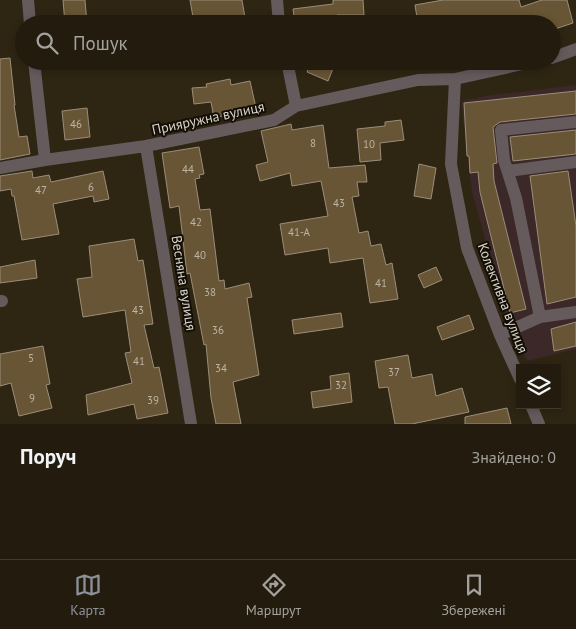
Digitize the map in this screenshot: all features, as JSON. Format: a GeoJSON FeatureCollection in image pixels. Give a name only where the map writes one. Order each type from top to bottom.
{"type":"FeatureCollection","features":[{"type":"Feature","properties":{"kind":"street"},"geometry":{"type":"LineString","coordinates":[[28,0],[29,15]]}},
{"type":"Feature","properties":{"kind":"street"},"geometry":{"type":"LineString","coordinates":[[277,0],[278,15]]}},
{"type":"Feature","properties":{"kind":"street"},"geometry":{"type":"LineString","coordinates":[[561,56],[576,49]]}},
{"type":"Feature","properties":{"kind":"street"},"geometry":{"type":"LineString","coordinates":[[35,70],[45,160]]}},
{"type":"Feature","properties":{"kind":"street"},"geometry":{"type":"LineString","coordinates":[[288,70],[296,106]]}},
{"type":"Feature","properties":{"kind":"street","name":"Прияружна вулиця"},"geometry":{"type":"LineString","coordinates":[[0,168],[146,146],[274,120],[296,106],[418,80],[455,78],[493,70]]}},
{"type":"Feature","properties":{"kind":"street","name":"Колективна вулиця"},"geometry":{"type":"LineString","coordinates":[[455,78],[451,164],[466,248],[516,370]]}},
{"type":"Feature","properties":{"kind":"street"},"geometry":{"type":"LineString","coordinates":[[540,316],[516,198],[504,160],[501,130],[576,122]]}},
{"type":"Feature","properties":{"kind":"street","name":"Весняна вулиця"},"geometry":{"type":"LineString","coordinates":[[146,146],[191,424]]}},
{"type":"Feature","properties":{"kind":"street"},"geometry":{"type":"LineString","coordinates":[[508,171],[576,162]]}},
{"type":"Feature","properties":{"kind":"street"},"geometry":{"type":"LineString","coordinates":[[500,335],[540,316],[576,312]]}},
{"type":"Feature","properties":{"kind":"street"},"geometry":{"type":"LineString","coordinates":[[533,409],[539,424]]}},
{"type":"Feature","properties":{"kind":"shaded area"},"geometry":{"type":"Polygon","coordinates":[[[576,85],[576,349],[527,361],[506,315],[472,192],[461,101],[485,96],[576,85]]]}},
{"type":"Feature","properties":{"kind":"building"},"geometry":{"type":"Polygon","coordinates":[[[63,0],[85,0],[86,15],[64,15],[63,0]]]}},
{"type":"Feature","properties":{"kind":"building"},"geometry":{"type":"Polygon","coordinates":[[[190,0],[242,0],[244,15],[193,15],[190,0]]]}},
{"type":"Feature","properties":{"kind":"building"},"geometry":{"type":"Polygon","coordinates":[[[333,0],[363,0],[364,15],[294,15],[293,9],[333,4],[333,0]]]}},
{"type":"Feature","properties":{"kind":"building"},"geometry":{"type":"Polygon","coordinates":[[[443,0],[519,0],[521,7],[542,0],[567,0],[573,23],[561,27],[561,15],[417,15],[415,5],[443,0]]]}},
{"type":"Feature","properties":{"kind":"building"},"geometry":{"type":"Polygon","coordinates":[[[10,58],[19,137],[27,136],[30,154],[0,160],[0,59],[10,58]]]}},
{"type":"Feature","properties":{"kind":"building"},"geometry":{"type":"Polygon","coordinates":[[[308,70],[332,70],[328,81],[307,72],[308,70]]]}},
{"type":"Feature","properties":{"kind":"building"},"geometry":{"type":"Polygon","coordinates":[[[230,79],[231,85],[250,81],[256,108],[214,118],[211,102],[194,104],[192,88],[207,87],[206,84],[230,79]]]}},
{"type":"Feature","properties":{"kind":"building"},"geometry":{"type":"Polygon","coordinates":[[[576,91],[576,114],[500,122],[493,127],[497,163],[493,164],[494,181],[526,309],[510,313],[480,192],[478,172],[470,173],[469,156],[467,156],[464,103],[576,91]]]}},
{"type":"Feature","properties":{"kind":"building"},"geometry":{"type":"Polygon","coordinates":[[[87,108],[90,137],[65,140],[62,111],[87,108]]]}},
{"type":"Feature","properties":{"kind":"building"},"geometry":{"type":"Polygon","coordinates":[[[401,120],[404,140],[380,143],[381,160],[360,162],[357,129],[385,126],[385,122],[401,120]]]}},
{"type":"Feature","properties":{"kind":"building"},"geometry":{"type":"Polygon","coordinates":[[[291,124],[292,130],[323,125],[329,168],[365,165],[367,182],[357,182],[359,196],[352,197],[359,233],[368,231],[371,246],[381,244],[386,265],[392,263],[398,299],[370,303],[363,258],[330,263],[328,248],[285,255],[280,224],[328,216],[321,181],[292,186],[290,173],[260,181],[256,165],[268,162],[261,131],[291,124]]]}},
{"type":"Feature","properties":{"kind":"building"},"geometry":{"type":"Polygon","coordinates":[[[576,130],[576,154],[513,161],[510,137],[576,130]]]}},
{"type":"Feature","properties":{"kind":"building"},"geometry":{"type":"Polygon","coordinates":[[[199,147],[204,174],[199,175],[200,178],[195,179],[200,210],[210,209],[219,281],[224,280],[225,289],[249,283],[252,297],[247,298],[259,375],[233,382],[241,424],[216,424],[211,398],[206,344],[204,345],[190,273],[187,274],[179,206],[170,208],[162,153],[199,147]]]}},
{"type":"Feature","properties":{"kind":"building"},"geometry":{"type":"Polygon","coordinates":[[[419,164],[436,168],[431,199],[414,196],[419,164]]]}},
{"type":"Feature","properties":{"kind":"building"},"geometry":{"type":"Polygon","coordinates":[[[32,171],[33,178],[49,175],[51,182],[103,171],[109,199],[94,202],[93,196],[53,204],[59,234],[22,240],[14,196],[12,196],[11,189],[0,191],[0,176],[32,171]]]}},
{"type":"Feature","properties":{"kind":"building"},"geometry":{"type":"Polygon","coordinates":[[[568,171],[576,226],[576,297],[547,304],[530,176],[568,171]]]}},
{"type":"Feature","properties":{"kind":"building"},"geometry":{"type":"Polygon","coordinates":[[[134,239],[138,261],[143,260],[153,324],[144,325],[154,368],[159,367],[168,413],[137,419],[134,404],[88,415],[86,395],[132,383],[125,353],[131,352],[125,310],[83,317],[77,279],[92,277],[89,246],[134,239]]]}},
{"type":"Feature","properties":{"kind":"building"},"geometry":{"type":"Polygon","coordinates":[[[35,260],[37,278],[0,283],[0,267],[35,260]]]}},
{"type":"Feature","properties":{"kind":"building"},"geometry":{"type":"Polygon","coordinates":[[[436,267],[442,280],[424,288],[418,275],[436,267]]]}},
{"type":"Feature","properties":{"kind":"building"},"geometry":{"type":"Polygon","coordinates":[[[341,313],[343,327],[294,334],[292,320],[341,313]]]}},
{"type":"Feature","properties":{"kind":"building"},"geometry":{"type":"Polygon","coordinates":[[[469,315],[474,329],[442,340],[437,327],[469,315]]]}},
{"type":"Feature","properties":{"kind":"building"},"geometry":{"type":"Polygon","coordinates":[[[576,322],[576,346],[554,351],[551,329],[576,322]]]}},
{"type":"Feature","properties":{"kind":"building"},"geometry":{"type":"Polygon","coordinates":[[[43,346],[50,384],[46,385],[52,408],[19,416],[11,383],[0,386],[0,354],[43,346]]]}},
{"type":"Feature","properties":{"kind":"building"},"geometry":{"type":"Polygon","coordinates":[[[408,355],[412,378],[432,374],[436,396],[462,388],[469,412],[412,424],[395,424],[388,387],[379,388],[375,361],[408,355]]]}},
{"type":"Feature","properties":{"kind":"building"},"geometry":{"type":"Polygon","coordinates":[[[349,373],[352,402],[313,408],[311,392],[331,389],[330,376],[349,373]]]}},
{"type":"Feature","properties":{"kind":"building"},"geometry":{"type":"Polygon","coordinates":[[[507,408],[511,424],[465,424],[465,417],[507,408]]]}}]}
